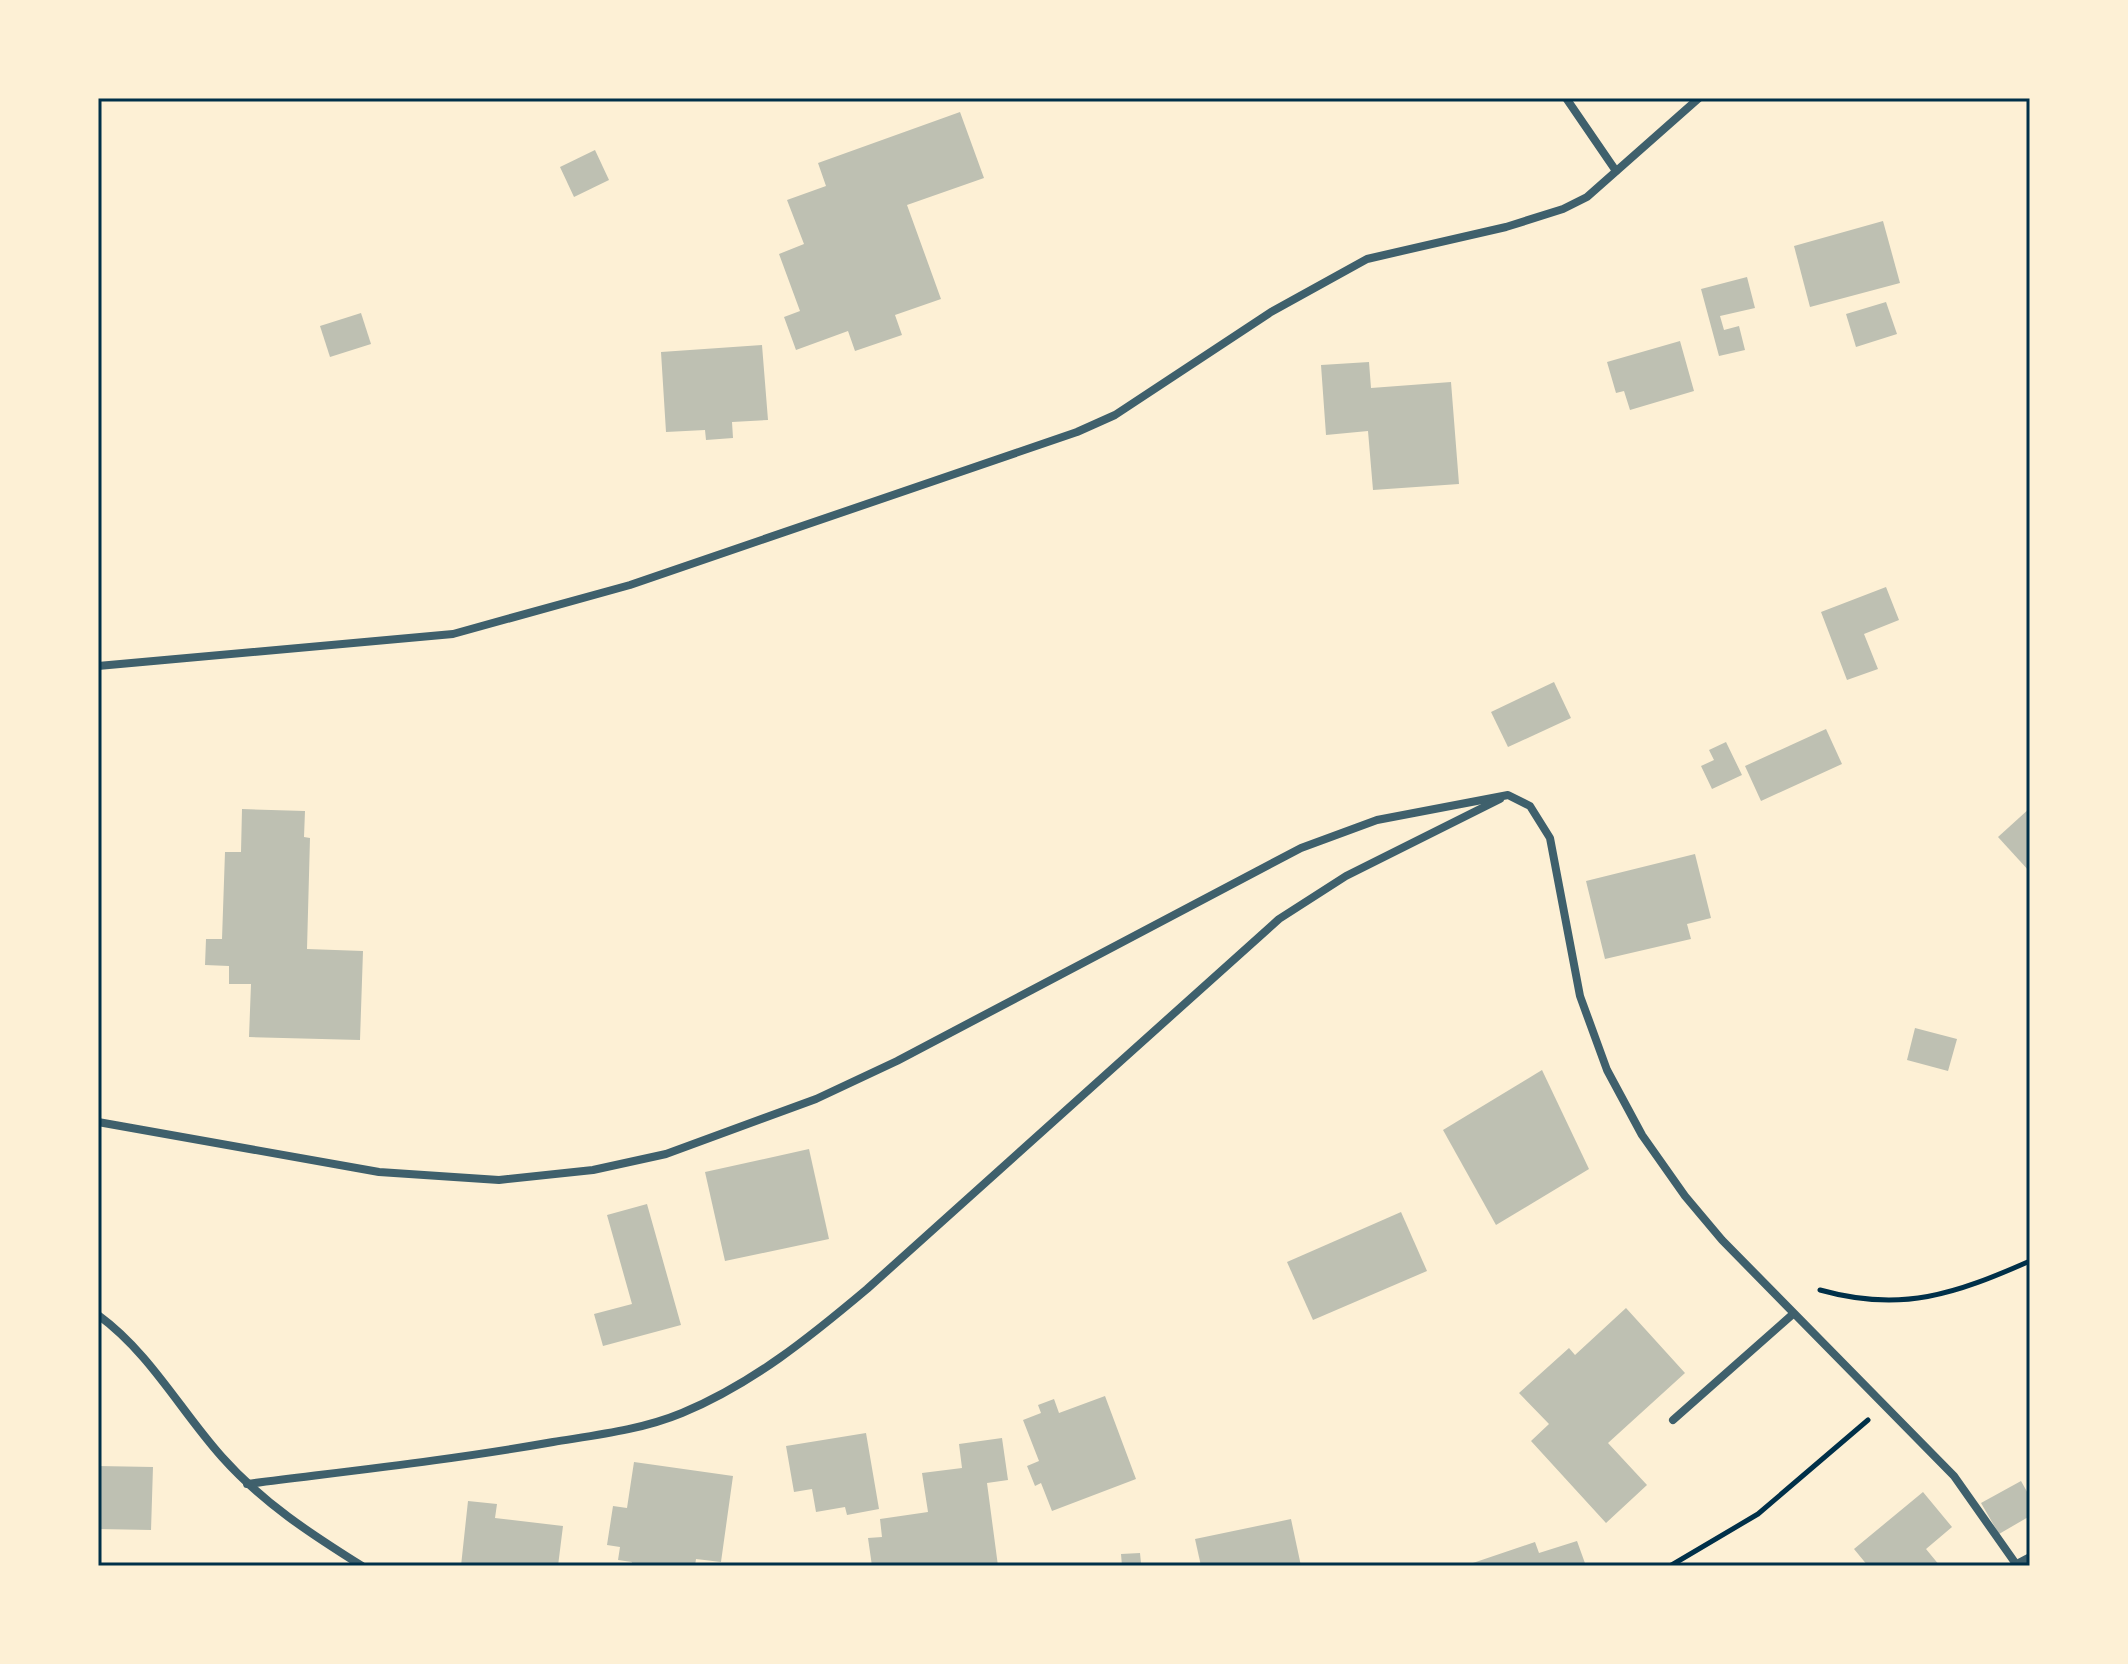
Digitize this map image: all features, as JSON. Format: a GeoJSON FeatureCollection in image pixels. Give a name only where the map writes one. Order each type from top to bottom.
{"type":"FeatureCollection","features":[{"type":"Feature","properties":{"kind":"street"},"geometry":{"type":"LineString","coordinates":[[1566,98],[1616,171]]}},
{"type":"Feature","properties":{"kind":"street"},"geometry":{"type":"LineString","coordinates":[[98,666],[453,634],[630,585],[1077,432],[1115,415],[1271,312],[1367,259],[1506,227],[1563,209],[1587,197],[1699,98]]}},
{"type":"Feature","properties":{"kind":"street"},"geometry":{"type":"LineString","coordinates":[[247,1484],[500,1451],[643,1427],[682,1413],[739,1386],[803,1343],[867,1289],[1279,919],[1346,876],[1508,795]]}},
{"type":"Feature","properties":{"kind":"street"},"geometry":{"type":"LineString","coordinates":[[98,1122],[379,1172],[499,1180],[593,1170],[666,1154],[816,1099],[897,1061],[1301,848],[1377,820],[1508,795],[1530,806],[1550,838],[1580,996],[1607,1070],[1635,1122],[1685,1196],[1793,1314],[1954,1476],[2014,1565],[2030,1557]]}},
{"type":"Feature","properties":{"kind":"street"},"geometry":{"type":"LineString","coordinates":[[1673,1420],[1793,1314]]}},
{"type":"Feature","properties":{"kind":"street"},"geometry":{"type":"LineString","coordinates":[[98,1315],[138,1350],[247,1484],[310,1534],[362,1566]]}},
{"type":"Feature","properties":{"kind":"path"},"geometry":{"type":"LineString","coordinates":[[1820,1290],[1879,1303],[1924,1299],[1969,1287],[2030,1261]]}},
{"type":"Feature","properties":{"kind":"path"},"geometry":{"type":"LineString","coordinates":[[1670,1566],[1758,1514],[1885,1406]]}},
{"type":"Feature","properties":{"kind":"building"},"geometry":{"type":"Polygon","coordinates":[[[960,112],[984,178],[907,205],[941,299],[895,315],[902,335],[855,351],[848,331],[796,350],[784,317],[800,311],[779,254],[804,244],[787,200],[826,186],[818,163],[960,112]]]}},
{"type":"Feature","properties":{"kind":"building"},"geometry":{"type":"Polygon","coordinates":[[[595,150],[609,180],[574,197],[560,167],[595,150]]]}},
{"type":"Feature","properties":{"kind":"building"},"geometry":{"type":"Polygon","coordinates":[[[1883,221],[1900,283],[1810,307],[1794,246],[1883,221]]]}},
{"type":"Feature","properties":{"kind":"building"},"geometry":{"type":"Polygon","coordinates":[[[1747,277],[1755,308],[1720,316],[1724,330],[1739,326],[1745,350],[1719,356],[1701,289],[1747,277]]]}},
{"type":"Feature","properties":{"kind":"building"},"geometry":{"type":"Polygon","coordinates":[[[1886,302],[1897,334],[1856,347],[1846,314],[1886,302]]]}},
{"type":"Feature","properties":{"kind":"building"},"geometry":{"type":"Polygon","coordinates":[[[361,313],[371,344],[330,357],[320,326],[361,313]]]}},
{"type":"Feature","properties":{"kind":"building"},"geometry":{"type":"Polygon","coordinates":[[[1680,341],[1694,391],[1630,410],[1624,391],[1616,393],[1607,362],[1680,341]]]}},
{"type":"Feature","properties":{"kind":"building"},"geometry":{"type":"Polygon","coordinates":[[[762,345],[768,420],[732,422],[733,438],[706,440],[705,430],[666,432],[661,352],[762,345]]]}},
{"type":"Feature","properties":{"kind":"building"},"geometry":{"type":"Polygon","coordinates":[[[1369,362],[1371,388],[1451,382],[1459,484],[1373,490],[1368,431],[1326,435],[1321,365],[1369,362]]]}},
{"type":"Feature","properties":{"kind":"building"},"geometry":{"type":"Polygon","coordinates":[[[1886,587],[1899,620],[1864,634],[1878,669],[1847,680],[1821,612],[1886,587]]]}},
{"type":"Feature","properties":{"kind":"building"},"geometry":{"type":"Polygon","coordinates":[[[1554,682],[1571,718],[1508,747],[1491,712],[1554,682]]]}},
{"type":"Feature","properties":{"kind":"building"},"geometry":{"type":"Polygon","coordinates":[[[1826,729],[1842,764],[1761,801],[1745,766],[1826,729]]]}},
{"type":"Feature","properties":{"kind":"building"},"geometry":{"type":"Polygon","coordinates":[[[1726,742],[1742,775],[1712,789],[1701,766],[1714,760],[1709,750],[1726,742]]]}},
{"type":"Feature","properties":{"kind":"building"},"geometry":{"type":"Polygon","coordinates":[[[2030,808],[2030,872],[1998,837],[2030,808]]]}},
{"type":"Feature","properties":{"kind":"building"},"geometry":{"type":"Polygon","coordinates":[[[242,809],[305,811],[304,837],[310,838],[307,949],[363,951],[360,1040],[249,1037],[251,984],[229,984],[229,966],[205,965],[206,939],[222,939],[225,852],[241,852],[242,809]]]}},
{"type":"Feature","properties":{"kind":"building"},"geometry":{"type":"Polygon","coordinates":[[[1695,854],[1711,918],[1687,924],[1691,939],[1605,959],[1586,881],[1695,854]]]}},
{"type":"Feature","properties":{"kind":"building"},"geometry":{"type":"Polygon","coordinates":[[[1915,1028],[1957,1039],[1948,1071],[1907,1060],[1915,1028]]]}},
{"type":"Feature","properties":{"kind":"building"},"geometry":{"type":"Polygon","coordinates":[[[1542,1070],[1589,1169],[1496,1225],[1443,1130],[1542,1070]]]}},
{"type":"Feature","properties":{"kind":"building"},"geometry":{"type":"Polygon","coordinates":[[[809,1149],[829,1239],[725,1261],[705,1172],[809,1149]]]}},
{"type":"Feature","properties":{"kind":"building"},"geometry":{"type":"Polygon","coordinates":[[[647,1204],[681,1325],[603,1346],[594,1314],[632,1304],[607,1215],[647,1204]]]}},
{"type":"Feature","properties":{"kind":"building"},"geometry":{"type":"Polygon","coordinates":[[[1401,1212],[1427,1271],[1313,1320],[1287,1262],[1401,1212]]]}},
{"type":"Feature","properties":{"kind":"building"},"geometry":{"type":"Polygon","coordinates":[[[1626,1308],[1685,1373],[1608,1443],[1647,1485],[1606,1523],[1531,1441],[1549,1424],[1519,1393],[1569,1348],[1575,1355],[1626,1308]]]}},
{"type":"Feature","properties":{"kind":"building"},"geometry":{"type":"Polygon","coordinates":[[[1105,1396],[1136,1479],[1052,1511],[1041,1483],[1035,1486],[1027,1466],[1039,1461],[1023,1420],[1041,1413],[1038,1405],[1054,1399],[1059,1413],[1105,1396]]]}},
{"type":"Feature","properties":{"kind":"building"},"geometry":{"type":"Polygon","coordinates":[[[866,1433],[879,1509],[847,1515],[845,1507],[816,1512],[812,1489],[794,1492],[786,1446],[866,1433]]]}},
{"type":"Feature","properties":{"kind":"building"},"geometry":{"type":"Polygon","coordinates":[[[1002,1438],[1008,1480],[987,1483],[998,1566],[872,1566],[868,1538],[882,1537],[880,1519],[928,1512],[922,1473],[962,1468],[959,1444],[1002,1438]]]}},
{"type":"Feature","properties":{"kind":"building"},"geometry":{"type":"Polygon","coordinates":[[[634,1462],[733,1476],[721,1562],[696,1559],[695,1566],[631,1566],[632,1562],[618,1560],[620,1547],[607,1545],[613,1506],[627,1508],[634,1462]]]}},
{"type":"Feature","properties":{"kind":"building"},"geometry":{"type":"Polygon","coordinates":[[[98,1466],[153,1467],[151,1530],[98,1529],[98,1466]]]}},
{"type":"Feature","properties":{"kind":"building"},"geometry":{"type":"Polygon","coordinates":[[[2021,1481],[2030,1497],[2030,1516],[1999,1534],[1981,1503],[2021,1481]]]}},
{"type":"Feature","properties":{"kind":"building"},"geometry":{"type":"Polygon","coordinates":[[[1923,1492],[1952,1527],[1926,1549],[1940,1566],[1868,1566],[1854,1549],[1923,1492]]]}},
{"type":"Feature","properties":{"kind":"building"},"geometry":{"type":"Polygon","coordinates":[[[468,1501],[497,1504],[495,1518],[563,1526],[558,1566],[461,1566],[468,1501]]]}},
{"type":"Feature","properties":{"kind":"building"},"geometry":{"type":"Polygon","coordinates":[[[1291,1519],[1301,1566],[1201,1566],[1195,1539],[1291,1519]]]}},
{"type":"Feature","properties":{"kind":"building"},"geometry":{"type":"Polygon","coordinates":[[[1577,1541],[1586,1566],[1464,1566],[1535,1542],[1539,1553],[1577,1541]]]}},
{"type":"Feature","properties":{"kind":"building"},"geometry":{"type":"Polygon","coordinates":[[[1140,1553],[1141,1563],[1149,1563],[1150,1566],[1122,1566],[1121,1554],[1140,1553]]]}}]}
